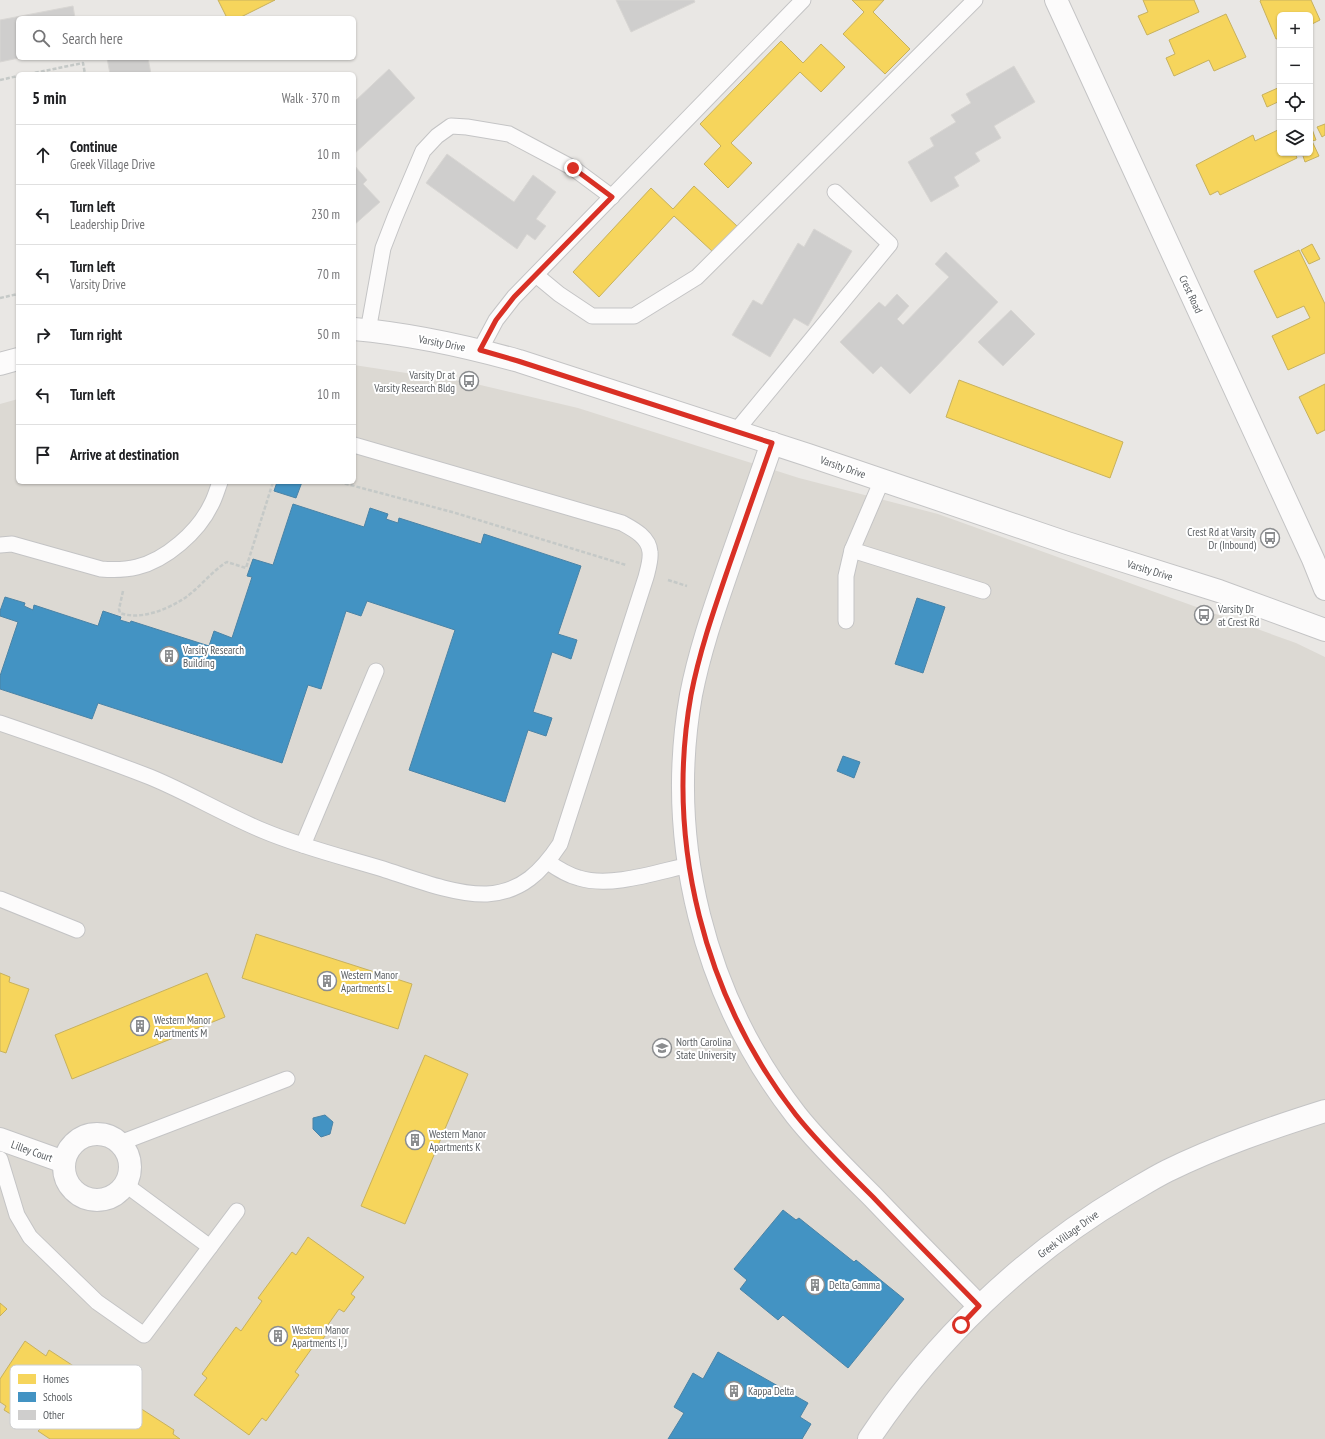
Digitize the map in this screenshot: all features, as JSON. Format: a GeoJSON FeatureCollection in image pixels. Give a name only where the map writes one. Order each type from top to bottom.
{"type":"FeatureCollection","features":[{"type":"Feature","properties":{"kind":"street","name":"Crest Road"},"geometry":{"type":"LineString","coordinates":[[1056,0],[1313,559],[1325,589]]}},
{"type":"Feature","properties":{"kind":"street","name":"Varsity Drive"},"geometry":{"type":"LineString","coordinates":[[361,330],[432,340],[480,350],[518,361],[736,431],[1067,544],[1219,591],[1325,630]]}},
{"type":"Feature","properties":{"kind":"street"},"geometry":{"type":"LineString","coordinates":[[0,364],[16,360]]}},
{"type":"Feature","properties":{"kind":"street"},"geometry":{"type":"LineString","coordinates":[[772,443],[707,628],[687,722],[684,782],[686,843],[702,929],[712,962],[737,1021],[754,1053],[797,1116],[829,1153],[979,1306]]}},
{"type":"Feature","properties":{"kind":"street","name":"Greek Village Drive"},"geometry":{"type":"LineString","coordinates":[[869,1439],[906,1387],[979,1306],[1069,1232],[1109,1205],[1165,1172],[1218,1147],[1325,1111]]}},
{"type":"Feature","properties":{"kind":"street","name":"Lilley Court"},"geometry":{"type":"LineString","coordinates":[[120,1142],[101,1134],[87,1135],[71,1146],[64,1162],[66,1181],[76,1194],[92,1201],[110,1198],[126,1185]]}},
{"type":"Feature","properties":{"kind":"street","name":"Lilley Court"},"geometry":{"type":"LineString","coordinates":[[0,1139],[64,1162]]}},
{"type":"Feature","properties":{"kind":"street"},"geometry":{"type":"LineString","coordinates":[[120,1142],[128,1154],[131,1169],[126,1185]]}},
{"type":"Feature","properties":{"kind":"lane"},"geometry":{"type":"LineString","coordinates":[[480,350],[496,320],[514,297],[804,0]]}},
{"type":"Feature","properties":{"kind":"lane"},"geometry":{"type":"LineString","coordinates":[[536,275],[559,294],[592,316],[634,316],[697,277],[975,0]]}},
{"type":"Feature","properties":{"kind":"lane"},"geometry":{"type":"LineString","coordinates":[[361,330],[383,248],[423,152],[437,136],[451,126],[509,134],[573,168],[612,197]]}},
{"type":"Feature","properties":{"kind":"lane"},"geometry":{"type":"LineString","coordinates":[[736,431],[890,244],[835,192]]}},
{"type":"Feature","properties":{"kind":"lane"},"geometry":{"type":"LineString","coordinates":[[0,723],[151,778],[264,831],[303,845],[440,886],[473,894],[489,894],[510,890],[530,879],[548,862],[560,844],[650,563],[650,551],[641,534],[622,523],[356,446]]}},
{"type":"Feature","properties":{"kind":"lane"},"geometry":{"type":"LineString","coordinates":[[846,621],[846,576],[852,550],[882,480]]}},
{"type":"Feature","properties":{"kind":"lane"},"geometry":{"type":"LineString","coordinates":[[0,545],[12,544],[101,569],[115,570],[139,567],[167,553],[180,544],[192,532],[211,506],[219,484]]}},
{"type":"Feature","properties":{"kind":"lane"},"geometry":{"type":"LineString","coordinates":[[852,550],[983,591]]}},
{"type":"Feature","properties":{"kind":"lane"},"geometry":{"type":"LineString","coordinates":[[303,845],[376,671]]}},
{"type":"Feature","properties":{"kind":"lane"},"geometry":{"type":"LineString","coordinates":[[548,862],[568,874],[579,878],[593,880],[609,880],[632,877],[689,865]]}},
{"type":"Feature","properties":{"kind":"lane"},"geometry":{"type":"LineString","coordinates":[[0,899],[77,930]]}},
{"type":"Feature","properties":{"kind":"lane"},"geometry":{"type":"LineString","coordinates":[[120,1142],[288,1078]]}},
{"type":"Feature","properties":{"kind":"lane"},"geometry":{"type":"LineString","coordinates":[[0,1159],[16,1215],[30,1237],[97,1302],[144,1335],[237,1211]]}},
{"type":"Feature","properties":{"kind":"lane"},"geometry":{"type":"LineString","coordinates":[[126,1185],[210,1247]]}},
{"type":"Feature","properties":{"kind":"path"},"geometry":{"type":"LineString","coordinates":[[39,72],[83,63],[85,72]]}},
{"type":"Feature","properties":{"kind":"path"},"geometry":{"type":"LineString","coordinates":[[0,80],[16,76]]}},
{"type":"Feature","properties":{"kind":"path"},"geometry":{"type":"LineString","coordinates":[[0,298],[16,294]]}},
{"type":"Feature","properties":{"kind":"path"},"geometry":{"type":"LineString","coordinates":[[129,569],[118,609],[120,613],[123,614],[141,615],[167,607],[180,601],[227,562],[246,568],[273,484]]}},
{"type":"Feature","properties":{"kind":"path"},"geometry":{"type":"LineString","coordinates":[[347,484],[452,512],[647,572],[687,586]]}},
{"type":"Feature","properties":{"kind":"shaded area","name":"North Carolina State University"},"geometry":{"type":"Polygon","coordinates":[[[356,365],[472,383],[578,408],[799,478],[938,514],[1296,643],[1325,657],[1325,1439],[0,1439],[0,404],[16,400],[16,484],[356,484],[356,365]]]}},
{"type":"Feature","properties":{"kind":"building: Homes"},"geometry":{"type":"Polygon","coordinates":[[[218,0],[275,0],[243,16],[226,16],[218,0]]]}},
{"type":"Feature","properties":{"kind":"building: Homes"},"geometry":{"type":"Polygon","coordinates":[[[852,0],[884,0],[873,12],[910,49],[885,74],[843,34],[864,12],[852,0]]]}},
{"type":"Feature","properties":{"kind":"building: Homes"},"geometry":{"type":"Polygon","coordinates":[[[1143,0],[1194,0],[1199,12],[1147,35],[1138,16],[1148,12],[1143,0]]]}},
{"type":"Feature","properties":{"kind":"building: Homes"},"geometry":{"type":"Polygon","coordinates":[[[1311,0],[1320,20],[1313,24],[1313,12],[1277,12],[1276,39],[1260,1],[1311,0]]]}},
{"type":"Feature","properties":{"kind":"building: Homes"},"geometry":{"type":"Polygon","coordinates":[[[1226,14],[1246,57],[1214,71],[1209,60],[1174,76],[1166,58],[1175,54],[1169,40],[1226,14]]]}},
{"type":"Feature","properties":{"kind":"building: Homes"},"geometry":{"type":"Polygon","coordinates":[[[781,41],[803,63],[821,44],[845,67],[821,92],[800,72],[731,143],[752,163],[728,188],[704,164],[721,146],[700,124],[781,41]]]}},
{"type":"Feature","properties":{"kind":"building: Homes"},"geometry":{"type":"Polygon","coordinates":[[[1277,88],[1277,102],[1267,107],[1262,95],[1277,88]]]}},
{"type":"Feature","properties":{"kind":"building: Homes"},"geometry":{"type":"Polygon","coordinates":[[[1325,124],[1325,135],[1322,137],[1317,127],[1325,124]]]}},
{"type":"Feature","properties":{"kind":"building: Homes"},"geometry":{"type":"Polygon","coordinates":[[[1277,130],[1277,156],[1296,156],[1297,158],[1220,195],[1218,191],[1210,195],[1196,165],[1253,135],[1255,141],[1277,130]]]}},
{"type":"Feature","properties":{"kind":"building: Homes"},"geometry":{"type":"Polygon","coordinates":[[[1313,132],[1316,140],[1313,141],[1313,132]]]}},
{"type":"Feature","properties":{"kind":"building: Homes"},"geometry":{"type":"Polygon","coordinates":[[[1313,143],[1319,156],[1305,162],[1303,156],[1313,156],[1313,143]]]}},
{"type":"Feature","properties":{"kind":"building: Homes"},"geometry":{"type":"Polygon","coordinates":[[[694,186],[737,226],[713,252],[674,216],[599,297],[573,272],[651,188],[673,209],[694,186]]]}},
{"type":"Feature","properties":{"kind":"building: Homes"},"geometry":{"type":"Polygon","coordinates":[[[1312,244],[1320,259],[1309,264],[1301,250],[1312,244]]]}},
{"type":"Feature","properties":{"kind":"building: Homes"},"geometry":{"type":"Polygon","coordinates":[[[1299,250],[1325,304],[1325,353],[1288,370],[1272,336],[1310,318],[1304,306],[1277,318],[1254,271],[1299,250]]]}},
{"type":"Feature","properties":{"kind":"building: Homes"},"geometry":{"type":"Polygon","coordinates":[[[959,380],[1123,442],[1110,478],[946,417],[959,380]]]}},
{"type":"Feature","properties":{"kind":"building: Homes"},"geometry":{"type":"Polygon","coordinates":[[[1325,384],[1325,430],[1317,434],[1299,397],[1325,384]]]}},
{"type":"Feature","properties":{"kind":"building: Homes","name":"Western Manor Apartments L"},"geometry":{"type":"Polygon","coordinates":[[[256,934],[412,984],[398,1029],[242,978],[256,934]]]}},
{"type":"Feature","properties":{"kind":"building: Homes"},"geometry":{"type":"Polygon","coordinates":[[[0,973],[10,977],[9,982],[29,989],[6,1053],[0,1051],[0,973]]]}},
{"type":"Feature","properties":{"kind":"building: Homes","name":"Western Manor Apartments M"},"geometry":{"type":"Polygon","coordinates":[[[207,973],[225,1017],[72,1079],[55,1035],[207,973]]]}},
{"type":"Feature","properties":{"kind":"building: Homes","name":"Western Manor Apartments K"},"geometry":{"type":"Polygon","coordinates":[[[425,1055],[468,1074],[405,1224],[361,1206],[425,1055]]]}},
{"type":"Feature","properties":{"kind":"building: Homes","name":"Western Manor Apartments I, J"},"geometry":{"type":"Polygon","coordinates":[[[308,1237],[364,1277],[351,1294],[355,1297],[344,1312],[339,1309],[327,1326],[331,1328],[320,1343],[317,1341],[295,1372],[299,1375],[266,1421],[262,1418],[249,1435],[194,1395],[207,1378],[202,1374],[236,1327],[241,1331],[262,1301],[258,1298],[292,1252],[296,1255],[308,1237]]]}},
{"type":"Feature","properties":{"kind":"building: Homes"},"geometry":{"type":"Polygon","coordinates":[[[0,1303],[7,1309],[0,1316],[0,1303]]]}},
{"type":"Feature","properties":{"kind":"building: Homes"},"geometry":{"type":"Polygon","coordinates":[[[25,1341],[46,1356],[49,1350],[72,1365],[10,1365],[10,1414],[4,1410],[6,1406],[0,1402],[0,1379],[25,1341]]]}},
{"type":"Feature","properties":{"kind":"building: Homes"},"geometry":{"type":"Polygon","coordinates":[[[142,1409],[174,1430],[173,1434],[180,1439],[50,1439],[38,1431],[40,1429],[142,1429],[142,1409]]]}},
{"type":"Feature","properties":{"kind":"building: Schools"},"geometry":{"type":"Polygon","coordinates":[[[276,484],[301,484],[296,498],[274,491],[276,484]]]}},
{"type":"Feature","properties":{"kind":"building: Schools","name":"Varsity Research Building"},"geometry":{"type":"Polygon","coordinates":[[[293,504],[364,527],[370,508],[388,514],[386,519],[398,523],[399,518],[481,544],[484,534],[581,566],[558,634],[577,640],[571,659],[552,652],[533,712],[552,718],[546,736],[528,730],[505,802],[409,770],[455,630],[367,601],[361,616],[346,611],[321,689],[308,685],[282,763],[98,703],[92,719],[0,689],[0,676],[18,622],[0,616],[0,611],[5,597],[25,603],[24,606],[33,610],[34,605],[98,626],[103,611],[121,617],[120,620],[130,623],[131,621],[209,646],[214,631],[232,638],[252,577],[247,576],[253,559],[273,565],[293,504]]]}},
{"type":"Feature","properties":{"kind":"building: Schools"},"geometry":{"type":"Polygon","coordinates":[[[917,598],[945,607],[923,673],[895,664],[917,598]]]}},
{"type":"Feature","properties":{"kind":"building: Schools"},"geometry":{"type":"Polygon","coordinates":[[[843,756],[860,762],[854,778],[837,771],[843,756]]]}},
{"type":"Feature","properties":{"kind":"building: Schools"},"geometry":{"type":"Polygon","coordinates":[[[325,1115],[333,1122],[330,1134],[321,1137],[313,1129],[313,1118],[325,1115]]]}},
{"type":"Feature","properties":{"kind":"building: Schools","name":"Delta Gamma"},"geometry":{"type":"Polygon","coordinates":[[[783,1210],[796,1220],[799,1218],[854,1262],[856,1260],[904,1299],[848,1368],[783,1315],[778,1320],[740,1289],[747,1280],[734,1269],[783,1210]]]}},
{"type":"Feature","properties":{"kind":"building: Schools","name":"Kappa Delta"},"geometry":{"type":"Polygon","coordinates":[[[718,1352],[808,1403],[800,1417],[811,1424],[802,1439],[668,1439],[684,1413],[674,1407],[693,1373],[703,1379],[718,1352]]]}},
{"type":"Feature","properties":{"kind":"building: Other"},"geometry":{"type":"Polygon","coordinates":[[[616,0],[694,0],[695,2],[631,32],[616,0]]]}},
{"type":"Feature","properties":{"kind":"building: Other"},"geometry":{"type":"Polygon","coordinates":[[[73,6],[75,16],[21,16],[73,6]]]}},
{"type":"Feature","properties":{"kind":"building: Other"},"geometry":{"type":"Polygon","coordinates":[[[16,17],[16,59],[0,62],[0,20],[16,17]]]}},
{"type":"Feature","properties":{"kind":"building: Other"},"geometry":{"type":"Polygon","coordinates":[[[107,60],[148,60],[151,72],[110,72],[107,60]]]}},
{"type":"Feature","properties":{"kind":"building: Other"},"geometry":{"type":"Polygon","coordinates":[[[1014,66],[1035,102],[994,126],[1001,138],[975,153],[980,161],[954,177],[959,186],[931,202],[908,162],[934,146],[930,138],[956,122],[951,115],[971,103],[966,94],[1014,66]]]}},
{"type":"Feature","properties":{"kind":"building: Other"},"geometry":{"type":"Polygon","coordinates":[[[389,69],[415,98],[356,152],[356,100],[389,69]]]}},
{"type":"Feature","properties":{"kind":"building: Other"},"geometry":{"type":"Polygon","coordinates":[[[447,154],[514,202],[533,175],[556,192],[536,219],[546,226],[535,240],[527,234],[517,249],[426,183],[447,154]]]}},
{"type":"Feature","properties":{"kind":"building: Other"},"geometry":{"type":"Polygon","coordinates":[[[356,167],[367,180],[363,184],[380,202],[356,223],[356,167]]]}},
{"type":"Feature","properties":{"kind":"building: Other"},"geometry":{"type":"Polygon","coordinates":[[[814,229],[852,251],[808,326],[794,318],[770,357],[732,335],[753,300],[762,305],[798,243],[804,247],[814,229]]]}},
{"type":"Feature","properties":{"kind":"building: Other"},"geometry":{"type":"Polygon","coordinates":[[[946,252],[998,302],[910,394],[881,366],[873,374],[840,342],[879,302],[885,307],[897,294],[909,306],[897,319],[903,325],[949,277],[935,264],[946,252]]]}},
{"type":"Feature","properties":{"kind":"building: Other"},"geometry":{"type":"Polygon","coordinates":[[[1011,310],[1035,334],[1003,366],[978,342],[1011,310]]]}},
{"type":"Feature","properties":{"kind":"place","name":"Varsity Dr at Varsity Research Bldg"},"geometry":{"type":"Point","coordinates":[469,381]}},
{"type":"Feature","properties":{"kind":"place","name":"Crest Rd at Varsity Dr (Inbound)"},"geometry":{"type":"Point","coordinates":[1270,538]}},
{"type":"Feature","properties":{"kind":"place","name":"Varsity Dr at Crest Rd"},"geometry":{"type":"Point","coordinates":[1204,615]}},
{"type":"Feature","properties":{"kind":"place","name":"Varsity Research Building"},"geometry":{"type":"Point","coordinates":[169,656]}},
{"type":"Feature","properties":{"kind":"place","name":"Western Manor Apartments L"},"geometry":{"type":"Point","coordinates":[327,981]}},
{"type":"Feature","properties":{"kind":"place","name":"Western Manor Apartments M"},"geometry":{"type":"Point","coordinates":[140,1026]}},
{"type":"Feature","properties":{"kind":"place","name":"North Carolina State University"},"geometry":{"type":"Point","coordinates":[662,1048]}},
{"type":"Feature","properties":{"kind":"place","name":"Western Manor Apartments K"},"geometry":{"type":"Point","coordinates":[415,1140]}},
{"type":"Feature","properties":{"kind":"place","name":"Delta Gamma"},"geometry":{"type":"Point","coordinates":[815,1285]}},
{"type":"Feature","properties":{"kind":"place","name":"Western Manor Apartments I, J"},"geometry":{"type":"Point","coordinates":[278,1336]}},
{"type":"Feature","properties":{"kind":"place","name":"Kappa Delta"},"geometry":{"type":"Point","coordinates":[734,1391]}},
{"type":"Feature","properties":{"kind":"route"},"geometry":{"type":"LineString","coordinates":[[573,168],[612,197],[514,297],[496,320],[480,350],[772,443],[707,628],[699,658],[687,722],[684,753],[684,797],[686,843],[694,895],[712,962],[734,1015],[754,1053],[797,1116],[829,1153],[979,1306],[961,1325]]}}]}
